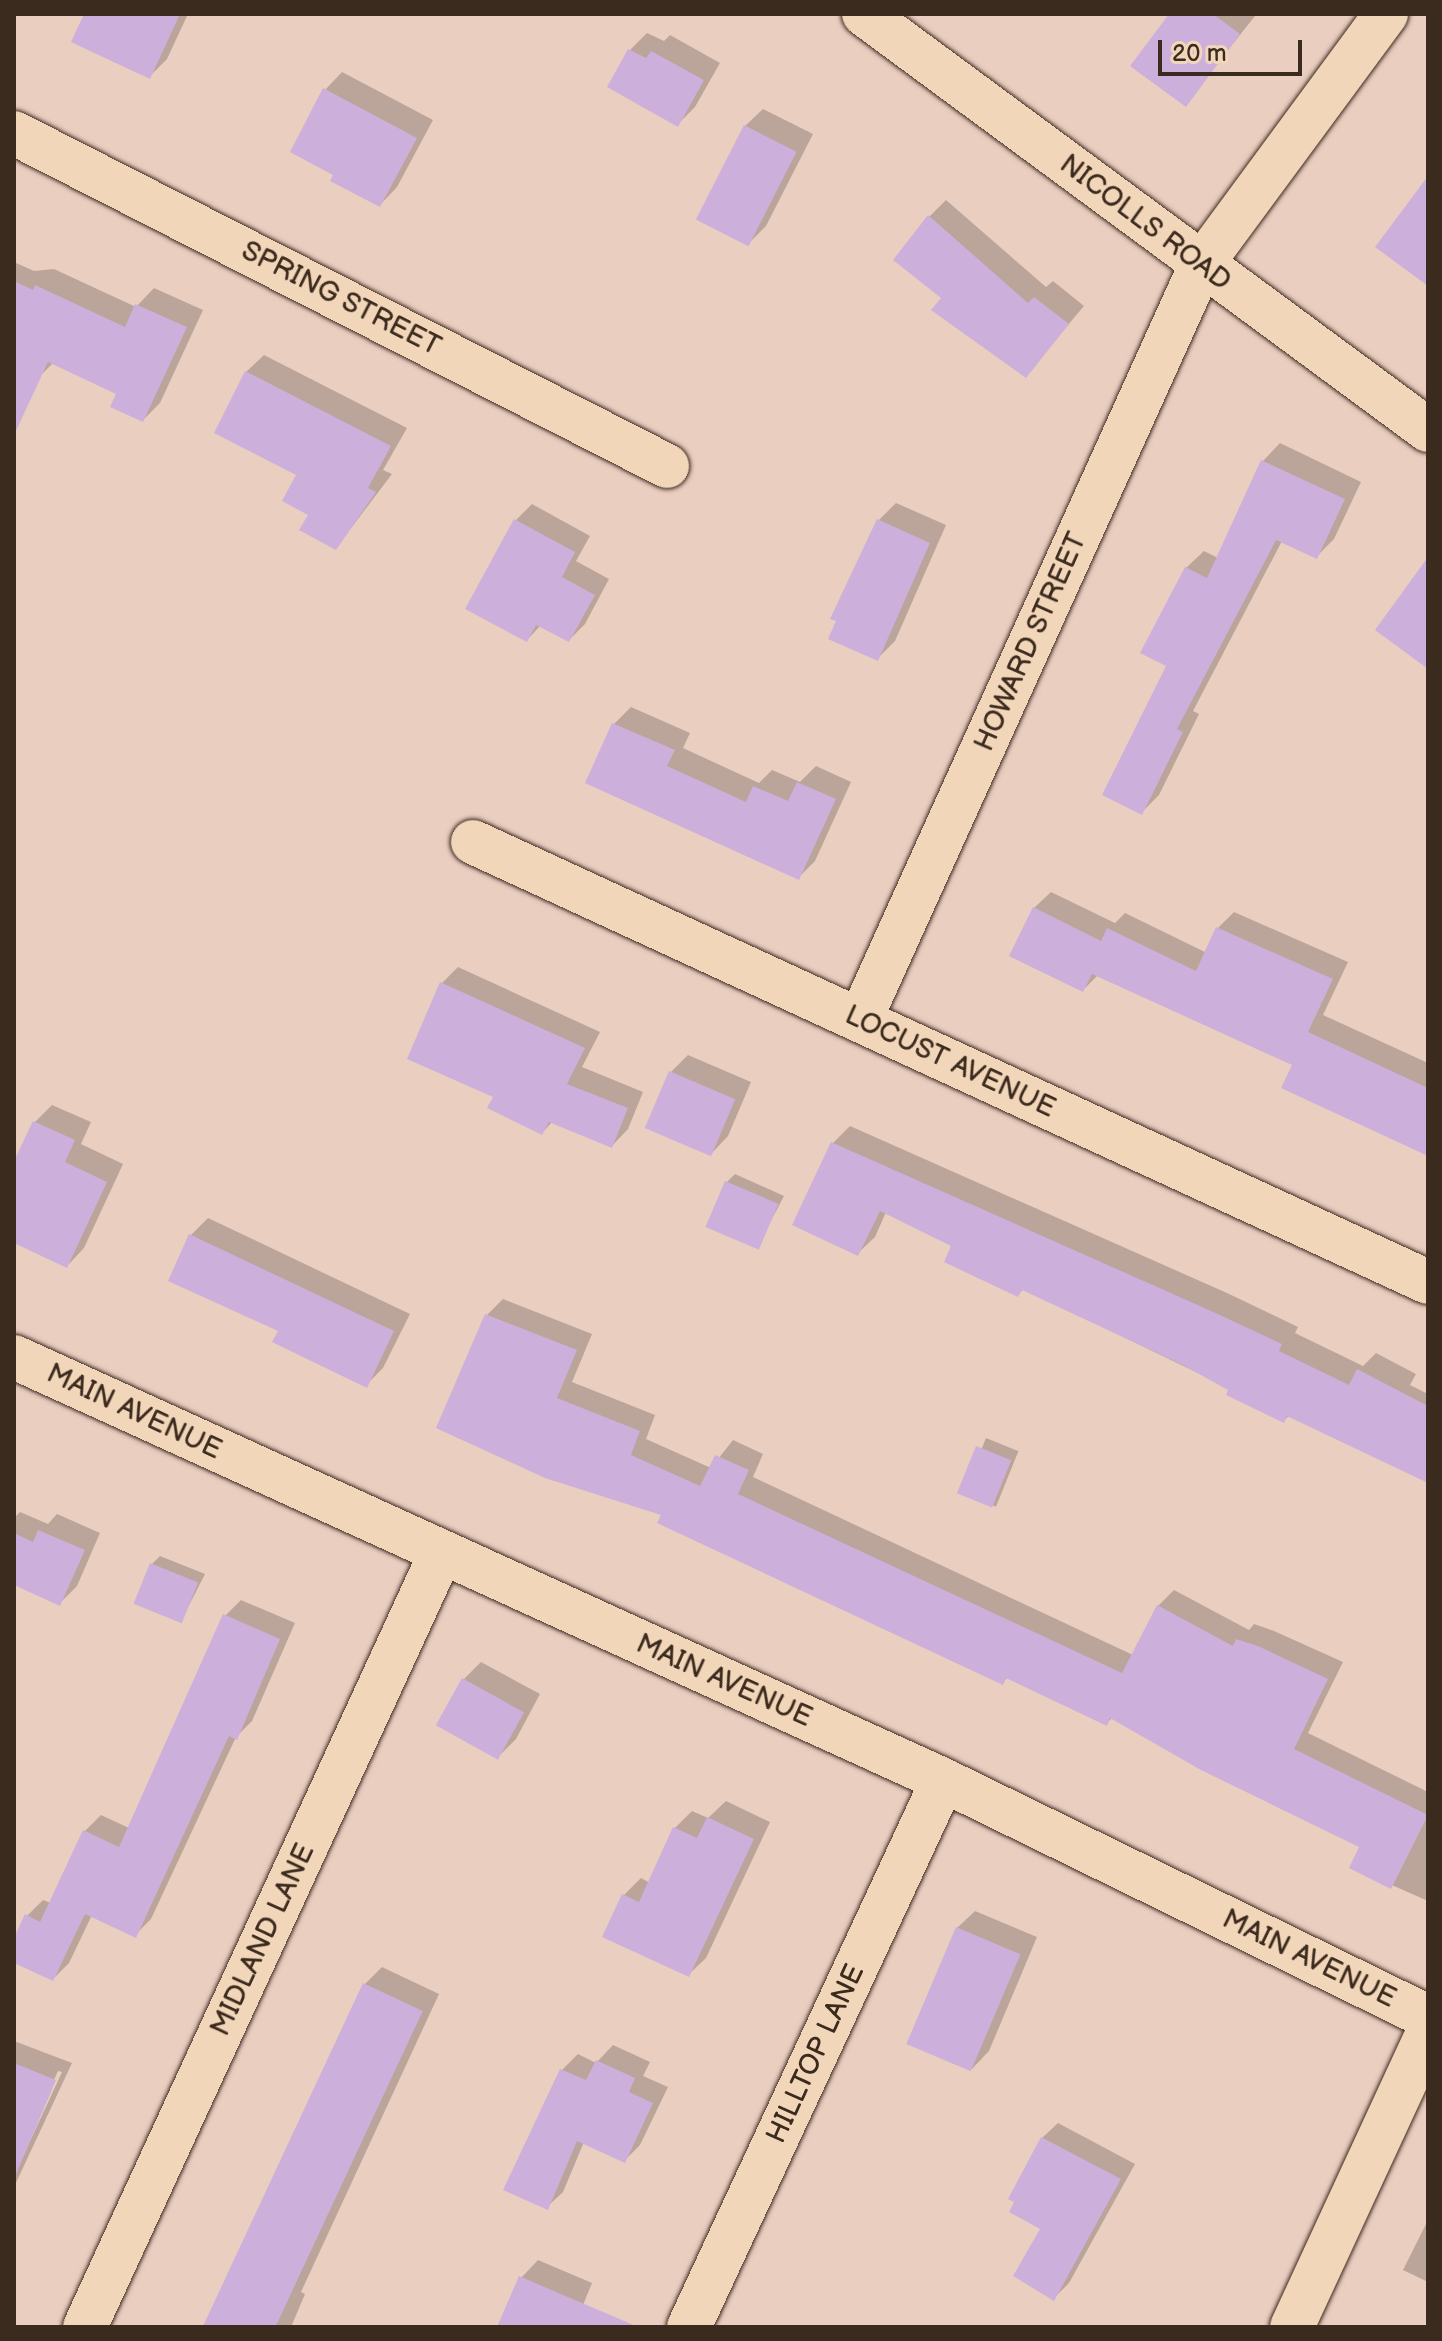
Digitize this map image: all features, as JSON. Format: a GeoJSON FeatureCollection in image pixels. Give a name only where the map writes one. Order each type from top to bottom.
{"type":"FeatureCollection","features":[{"type":"Feature","properties":{"kind":"street","name":"NICOLLS ROAD"},"geometry":{"type":"LineString","coordinates":[[864,14],[1428,430]]}},
{"type":"Feature","properties":{"kind":"street","name":"HOWARD STREET"},"geometry":{"type":"LineString","coordinates":[[860,1020],[1201,265],[1386,14]]}},
{"type":"Feature","properties":{"kind":"street","name":"SPRING STREET"},"geometry":{"type":"LineString","coordinates":[[14,133],[667,466]]}},
{"type":"Feature","properties":{"kind":"street","name":"LOCUST AVENUE"},"geometry":{"type":"LineString","coordinates":[[473,842],[1428,1282]]}},
{"type":"Feature","properties":{"kind":"street","name":"MAIN AVENUE"},"geometry":{"type":"LineString","coordinates":[[14,1357],[943,1780],[1428,2017]]}},
{"type":"Feature","properties":{"kind":"street","name":"MIDLAND LANE"},"geometry":{"type":"LineString","coordinates":[[85,2327],[441,1553]]}},
{"type":"Feature","properties":{"kind":"street","name":"HILLTOP LANE"},"geometry":{"type":"LineString","coordinates":[[689,2327],[943,1780]]}},
{"type":"Feature","properties":{"kind":"street"},"geometry":{"type":"LineString","coordinates":[[1292,2327],[1428,2033]]}},
{"type":"Feature","properties":{"kind":"building"},"geometry":{"type":"Polygon","coordinates":[[[84,14],[180,14],[150,79],[71,42],[84,14]]]}},
{"type":"Feature","properties":{"kind":"building"},"geometry":{"type":"Polygon","coordinates":[[[1169,14],[1213,14],[1240,34],[1186,107],[1130,66],[1169,14]]]}},
{"type":"Feature","properties":{"kind":"building"},"geometry":{"type":"Polygon","coordinates":[[[628,49],[646,58],[651,51],[704,80],[678,127],[607,87],[628,49]]]}},
{"type":"Feature","properties":{"kind":"building"},"geometry":{"type":"Polygon","coordinates":[[[323,88],[417,138],[380,207],[330,181],[333,175],[290,152],[323,88]]]}},
{"type":"Feature","properties":{"kind":"building"},"geometry":{"type":"Polygon","coordinates":[[[744,125],[797,152],[748,246],[696,219],[744,125]]]}},
{"type":"Feature","properties":{"kind":"building"},"geometry":{"type":"Polygon","coordinates":[[[1428,176],[1428,286],[1375,247],[1428,176]]]}},
{"type":"Feature","properties":{"kind":"building"},"geometry":{"type":"Polygon","coordinates":[[[928,215],[1028,303],[1034,297],[1069,324],[1026,378],[931,310],[941,298],[893,260],[928,215]]]}},
{"type":"Feature","properties":{"kind":"building"},"geometry":{"type":"Polygon","coordinates":[[[14,281],[33,290],[35,285],[125,327],[135,304],[187,327],[143,422],[110,407],[116,394],[48,362],[14,435],[14,281]]]}},
{"type":"Feature","properties":{"kind":"building"},"geometry":{"type":"Polygon","coordinates":[[[245,371],[391,446],[368,488],[376,492],[336,550],[299,530],[308,515],[282,501],[296,475],[214,433],[245,371]]]}},
{"type":"Feature","properties":{"kind":"building"},"geometry":{"type":"Polygon","coordinates":[[[1261,460],[1345,499],[1317,559],[1276,540],[1177,729],[1183,732],[1142,815],[1102,795],[1166,666],[1140,653],[1185,567],[1207,578],[1261,460]]]}},
{"type":"Feature","properties":{"kind":"building"},"geometry":{"type":"Polygon","coordinates":[[[514,519],[575,552],[562,577],[595,595],[569,642],[536,625],[527,642],[465,609],[514,519]]]}},
{"type":"Feature","properties":{"kind":"building"},"geometry":{"type":"Polygon","coordinates":[[[877,519],[930,543],[878,661],[828,639],[836,621],[830,619],[877,519]]]}},
{"type":"Feature","properties":{"kind":"building"},"geometry":{"type":"Polygon","coordinates":[[[1428,557],[1428,669],[1375,630],[1428,557]]]}},
{"type":"Feature","properties":{"kind":"building"},"geometry":{"type":"Polygon","coordinates":[[[612,723],[675,750],[667,766],[746,802],[753,786],[788,801],[797,782],[836,799],[799,880],[585,783],[612,723]]]}},
{"type":"Feature","properties":{"kind":"building"},"geometry":{"type":"Polygon","coordinates":[[[1033,907],[1101,941],[1107,928],[1196,971],[1216,927],[1333,979],[1308,1032],[1428,1088],[1428,1156],[1281,1088],[1292,1065],[1092,974],[1083,992],[1009,956],[1033,907]]]}},
{"type":"Feature","properties":{"kind":"building"},"geometry":{"type":"Polygon","coordinates":[[[440,982],[585,1048],[567,1084],[628,1108],[612,1148],[549,1122],[542,1135],[487,1108],[493,1097],[407,1059],[440,982]]]}},
{"type":"Feature","properties":{"kind":"building"},"geometry":{"type":"Polygon","coordinates":[[[669,1071],[735,1099],[711,1156],[645,1128],[669,1071]]]}},
{"type":"Feature","properties":{"kind":"building"},"geometry":{"type":"Polygon","coordinates":[[[33,1121],[75,1140],[65,1162],[107,1182],[67,1268],[14,1243],[14,1161],[33,1121]]]}},
{"type":"Feature","properties":{"kind":"building"},"geometry":{"type":"Polygon","coordinates":[[[831,1142],[1282,1344],[1279,1351],[1349,1385],[1357,1369],[1428,1406],[1428,1483],[1287,1416],[1284,1423],[1226,1395],[1228,1390],[1183,1365],[1022,1290],[1018,1297],[944,1262],[951,1246],[880,1211],[858,1256],[792,1225],[831,1142]]]}},
{"type":"Feature","properties":{"kind":"building"},"geometry":{"type":"Polygon","coordinates":[[[725,1181],[778,1204],[759,1250],[705,1227],[725,1181]]]}},
{"type":"Feature","properties":{"kind":"building"},"geometry":{"type":"Polygon","coordinates":[[[189,1234],[394,1331],[367,1388],[272,1342],[278,1331],[168,1281],[189,1234]]]}},
{"type":"Feature","properties":{"kind":"building"},"geometry":{"type":"Polygon","coordinates":[[[485,1314],[577,1350],[557,1398],[640,1431],[631,1455],[700,1486],[715,1455],[749,1470],[738,1494],[1122,1673],[1157,1605],[1233,1646],[1236,1639],[1258,1646],[1328,1679],[1294,1749],[1428,1815],[1391,1889],[1349,1868],[1359,1847],[1201,1770],[1110,1718],[1107,1726],[1006,1678],[1003,1685],[657,1523],[661,1515],[545,1478],[436,1428],[485,1314]]]}},
{"type":"Feature","properties":{"kind":"building"},"geometry":{"type":"Polygon","coordinates":[[[976,1446],[1011,1460],[992,1508],[957,1493],[976,1446]]]}},
{"type":"Feature","properties":{"kind":"building"},"geometry":{"type":"Polygon","coordinates":[[[38,1530],[85,1550],[60,1606],[14,1585],[14,1533],[33,1542],[38,1530]]]}},
{"type":"Feature","properties":{"kind":"building"},"geometry":{"type":"Polygon","coordinates":[[[150,1563],[198,1582],[182,1623],[134,1604],[150,1563]]]}},
{"type":"Feature","properties":{"kind":"building"},"geometry":{"type":"Polygon","coordinates":[[[223,1614],[280,1639],[237,1740],[229,1736],[136,1938],[85,1914],[53,1981],[14,1963],[14,1938],[25,1914],[40,1922],[83,1830],[119,1847],[223,1614]]]}},
{"type":"Feature","properties":{"kind":"building"},"geometry":{"type":"Polygon","coordinates":[[[462,1678],[524,1712],[498,1760],[436,1725],[462,1678]]]}},
{"type":"Feature","properties":{"kind":"building"},"geometry":{"type":"Polygon","coordinates":[[[707,1817],[754,1839],[689,1977],[602,1937],[622,1894],[639,1902],[673,1827],[697,1838],[707,1817]]]}},
{"type":"Feature","properties":{"kind":"building"},"geometry":{"type":"Polygon","coordinates":[[[956,1927],[1020,1954],[971,2071],[906,2044],[956,1927]]]}},
{"type":"Feature","properties":{"kind":"building"},"geometry":{"type":"Polygon","coordinates":[[[363,1983],[423,2011],[275,2327],[204,2325],[363,1983]]]}},
{"type":"Feature","properties":{"kind":"building"},"geometry":{"type":"Polygon","coordinates":[[[596,2060],[635,2078],[629,2092],[653,2103],[625,2163],[577,2141],[548,2210],[503,2190],[560,2069],[586,2080],[596,2060]]]}},
{"type":"Feature","properties":{"kind":"building"},"geometry":{"type":"Polygon","coordinates":[[[14,2063],[56,2080],[14,2179],[14,2063]]]}},
{"type":"Feature","properties":{"kind":"building"},"geometry":{"type":"Polygon","coordinates":[[[1041,2137],[1121,2179],[1054,2301],[1013,2276],[1040,2229],[1009,2212],[1014,2202],[1008,2199],[1041,2137]]]}},
{"type":"Feature","properties":{"kind":"building"},"geometry":{"type":"Polygon","coordinates":[[[519,2276],[638,2327],[497,2327],[519,2276]]]}}]}
